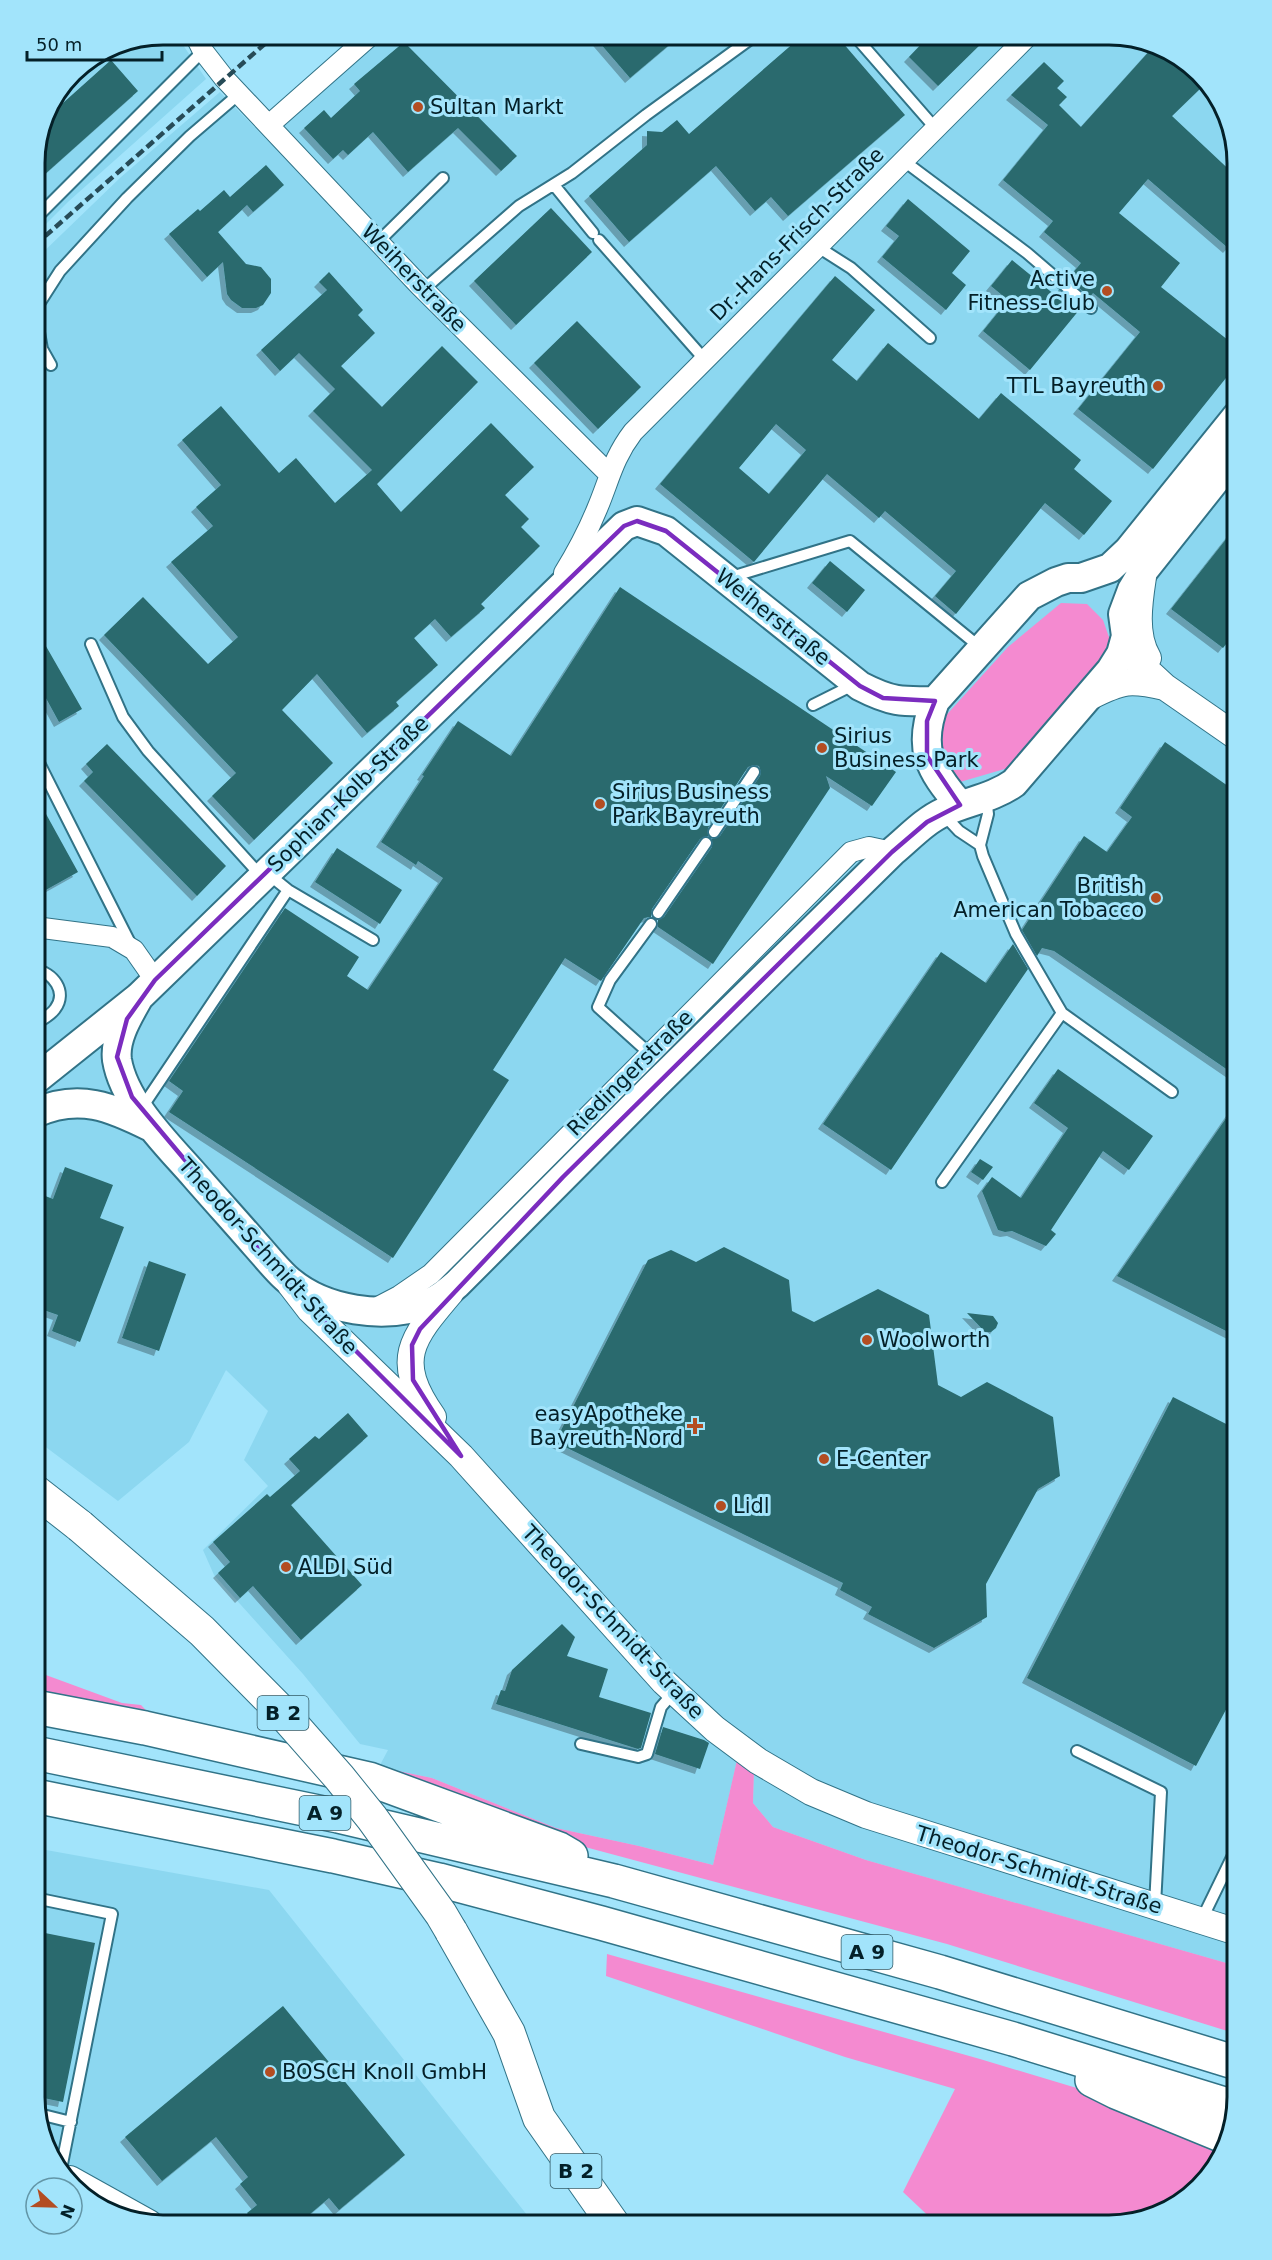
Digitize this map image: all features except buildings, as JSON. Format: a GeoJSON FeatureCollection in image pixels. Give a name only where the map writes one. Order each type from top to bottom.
{"type":"FeatureCollection","features":[{"type":"Feature","properties":{"kind":"highway"},"geometry":{"type":"LineString","coordinates":[[45,1709],[145,1728],[369,1779],[559,1849],[614,1881]]}},
{"type":"Feature","properties":{"kind":"highway","name":"A 9"},"geometry":{"type":"LineString","coordinates":[[45,1755],[338,1816],[614,1881],[940,1972],[1227,2060]]}},
{"type":"Feature","properties":{"kind":"highway","name":"A 9"},"geometry":{"type":"LineString","coordinates":[[45,1798],[439,1880],[1013,2039],[1226,2106]]}},
{"type":"Feature","properties":{"kind":"highway"},"geometry":{"type":"LineString","coordinates":[[1013,2039],[1116,2092],[1220,2135]]}},
{"type":"Feature","properties":{"kind":"main road"},"geometry":{"type":"LineString","coordinates":[[962,805],[931,768],[927,756],[925,746],[927,720],[935,701],[1029,596],[1056,582],[1068,578],[1081,578],[1110,568],[1128,551],[1227,430]]}},
{"type":"Feature","properties":{"kind":"main road","name":"Riedingerstraße"},"geometry":{"type":"LineString","coordinates":[[287,1279],[316,1297],[356,1311],[369,1312],[410,1309],[432,1302],[457,1284],[892,852],[927,822],[962,805],[1000,793],[1014,783],[1111,670],[1121,654],[1132,590],[1144,570],[1227,467]]}},
{"type":"Feature","properties":{"kind":"main road","name":"Weiherstraße"},"geometry":{"type":"LineString","coordinates":[[542,608],[624,526],[637,521],[666,531],[856,683],[883,698],[903,702],[935,701]]}},
{"type":"Feature","properties":{"kind":"main road"},"geometry":{"type":"LineString","coordinates":[[1081,578],[1103,588],[1115,599],[1125,625]]}},
{"type":"Feature","properties":{"kind":"main road","name":"Sophian-Kolb-Straße"},"geometry":{"type":"LineString","coordinates":[[45,1072],[147,988],[272,880],[542,608]]}},
{"type":"Feature","properties":{"kind":"main road"},"geometry":{"type":"LineString","coordinates":[[147,988],[121,1035],[117,1057],[122,1078],[147,1119]]}},
{"type":"Feature","properties":{"kind":"main road"},"geometry":{"type":"LineString","coordinates":[[45,1108],[69,1103],[91,1103],[147,1119]]}},
{"type":"Feature","properties":{"kind":"main road","name":"Theodor-Schmidt-Straße"},"geometry":{"type":"LineString","coordinates":[[147,1119],[287,1279]]}},
{"type":"Feature","properties":{"kind":"main road","name":"B 2"},"geometry":{"type":"LineString","coordinates":[[45,1499],[202,1631],[280,1710],[372,1818],[441,1914],[509,2033],[539,2118],[607,2215]]}},
{"type":"Feature","properties":{"kind":"street","name":"Weiherstraße"},"geometry":{"type":"LineString","coordinates":[[200,45],[224,78],[423,290],[609,474]]}},
{"type":"Feature","properties":{"kind":"street"},"geometry":{"type":"LineString","coordinates":[[269,125],[359,45]]}},
{"type":"Feature","properties":{"kind":"street","name":"Dr.-Hans-Frisch-Straße"},"geometry":{"type":"LineString","coordinates":[[609,474],[622,447],[633,432],[1019,45]]}},
{"type":"Feature","properties":{"kind":"street"},"geometry":{"type":"LineString","coordinates":[[542,608],[577,552],[598,509],[609,474]]}},
{"type":"Feature","properties":{"kind":"street"},"geometry":{"type":"LineString","coordinates":[[1144,570],[1139,605],[1144,652],[1165,687]]}},
{"type":"Feature","properties":{"kind":"street"},"geometry":{"type":"LineString","coordinates":[[1125,625],[1138,662],[1165,687],[1227,729]]}},
{"type":"Feature","properties":{"kind":"street"},"geometry":{"type":"LineString","coordinates":[[1090,696],[1125,681],[1165,687]]}},
{"type":"Feature","properties":{"kind":"street","name":"Riedingerstraße"},"geometry":{"type":"LineString","coordinates":[[369,1312],[399,1296],[431,1274],[851,852],[870,847],[892,852]]}},
{"type":"Feature","properties":{"kind":"street"},"geometry":{"type":"LineString","coordinates":[[45,928],[112,937],[134,950],[147,988]]}},
{"type":"Feature","properties":{"kind":"street","name":"Theodor-Schmidt-Straße"},"geometry":{"type":"LineString","coordinates":[[287,1279],[310,1310],[460,1456],[674,1692],[715,1729],[749,1755],[811,1792],[866,1815],[1227,1929]]}},
{"type":"Feature","properties":{"kind":"street"},"geometry":{"type":"LineString","coordinates":[[457,1284],[420,1329],[412,1345],[411,1363],[413,1380],[420,1398],[460,1456]]}},
{"type":"Feature","properties":{"kind":"street"},"geometry":{"type":"LineString","coordinates":[[95,2193],[120,2207]]}},
{"type":"Feature","properties":{"kind":"lane"},"geometry":{"type":"LineString","coordinates":[[45,206],[197,45]]}},
{"type":"Feature","properties":{"kind":"lane"},"geometry":{"type":"LineString","coordinates":[[423,290],[503,219],[536,194],[554,185],[743,45]]}},
{"type":"Feature","properties":{"kind":"lane"},"geometry":{"type":"LineString","coordinates":[[863,45],[936,129]]}},
{"type":"Feature","properties":{"kind":"lane"},"geometry":{"type":"LineString","coordinates":[[45,294],[60,271],[127,198],[190,136],[239,94]]}},
{"type":"Feature","properties":{"kind":"lane"},"geometry":{"type":"LineString","coordinates":[[904,161],[1027,253],[1091,308]]}},
{"type":"Feature","properties":{"kind":"lane"},"geometry":{"type":"LineString","coordinates":[[378,242],[443,178]]}},
{"type":"Feature","properties":{"kind":"lane"},"geometry":{"type":"LineString","coordinates":[[554,185],[705,360]]}},
{"type":"Feature","properties":{"kind":"lane"},"geometry":{"type":"LineString","coordinates":[[818,247],[851,268],[930,338]]}},
{"type":"Feature","properties":{"kind":"lane"},"geometry":{"type":"LineString","coordinates":[[45,354],[51,365]]}},
{"type":"Feature","properties":{"kind":"lane"},"geometry":{"type":"LineString","coordinates":[[725,579],[850,541],[982,648]]}},
{"type":"Feature","properties":{"kind":"lane"},"geometry":{"type":"LineString","coordinates":[[91,644],[123,717],[148,751],[272,880],[373,940]]}},
{"type":"Feature","properties":{"kind":"lane"},"geometry":{"type":"LineString","coordinates":[[813,705],[856,683]]}},
{"type":"Feature","properties":{"kind":"lane"},"geometry":{"type":"LineString","coordinates":[[714,832],[754,772]]}},
{"type":"Feature","properties":{"kind":"lane"},"geometry":{"type":"LineString","coordinates":[[45,775],[134,950]]}},
{"type":"Feature","properties":{"kind":"lane"},"geometry":{"type":"LineString","coordinates":[[980,845],[988,814],[962,805],[959,831],[980,845],[1016,934],[1062,1013],[1172,1092]]}},
{"type":"Feature","properties":{"kind":"lane"},"geometry":{"type":"LineString","coordinates":[[658,914],[706,843]]}},
{"type":"Feature","properties":{"kind":"lane"},"geometry":{"type":"LineString","coordinates":[[147,1119],[272,880]]}},
{"type":"Feature","properties":{"kind":"lane"},"geometry":{"type":"LineString","coordinates":[[649,1053],[598,1008],[610,980],[651,924]]}},
{"type":"Feature","properties":{"kind":"lane"},"geometry":{"type":"LineString","coordinates":[[45,972],[56,981],[59,997],[55,1009],[45,1016]]}},
{"type":"Feature","properties":{"kind":"lane"},"geometry":{"type":"LineString","coordinates":[[942,1182],[1062,1013]]}},
{"type":"Feature","properties":{"kind":"lane"},"geometry":{"type":"LineString","coordinates":[[581,1744],[638,1757],[647,1754],[662,1707],[674,1692]]}},
{"type":"Feature","properties":{"kind":"lane"},"geometry":{"type":"LineString","coordinates":[[1077,1751],[1161,1792],[1155,1906]]}},
{"type":"Feature","properties":{"kind":"lane"},"geometry":{"type":"LineString","coordinates":[[1201,1921],[1227,1869]]}},
{"type":"Feature","properties":{"kind":"lane"},"geometry":{"type":"LineString","coordinates":[[45,1900],[112,1914],[63,2159]]}},
{"type":"Feature","properties":{"kind":"lane"},"geometry":{"type":"LineString","coordinates":[[46,2116],[71,2122]]}},
{"type":"Feature","properties":{"kind":"highlighted area"},"geometry":{"type":"Polygon","coordinates":[[[637,521],[666,531],[860,686],[883,698],[935,701],[927,721],[927,756],[960,805],[927,822],[892,852],[563,1177],[420,1329],[412,1345],[413,1380],[461,1456],[291,1286],[132,1097],[117,1057],[127,1019],[155,980],[624,526],[637,521]]]}},
{"type":"Feature","properties":{"kind":"shaded area"},"geometry":{"type":"Polygon","coordinates":[[[183,45],[206,79],[45,225],[47,140],[54,118],[74,85],[91,69],[118,54],[140,47],[183,45]]]}},
{"type":"Feature","properties":{"kind":"shaded area"},"geometry":{"type":"Polygon","coordinates":[[[375,45],[1117,45],[1147,51],[1174,65],[1198,85],[1215,111],[1223,133],[1227,163],[1227,1963],[866,1860],[773,1827],[753,1803],[754,1772],[737,1761],[713,1865],[556,1828],[432,1778],[379,1767],[388,1750],[360,1744],[303,1674],[214,1575],[203,1550],[268,1486],[244,1460],[268,1411],[226,1370],[189,1442],[118,1501],[45,1446],[45,250],[121,177],[220,92],[267,140],[375,45]]]}},
{"type":"Feature","properties":{"kind":"shaded area"},"geometry":{"type":"Polygon","coordinates":[[[1061,603],[1087,604],[1103,620],[1110,640],[1101,658],[1008,768],[960,782],[943,772],[940,722],[1008,647],[1061,603]]]}},
{"type":"Feature","properties":{"kind":"shaded area"},"geometry":{"type":"Polygon","coordinates":[[[45,1675],[122,1703],[141,1705],[161,1726],[45,1701],[45,1675]]]}},
{"type":"Feature","properties":{"kind":"shaded area"},"geometry":{"type":"Polygon","coordinates":[[[737,1760],[754,1772],[753,1803],[773,1827],[866,1860],[1227,1963],[1227,2031],[947,1944],[559,1840],[379,1767],[432,1778],[556,1828],[713,1865],[737,1760]]]}},
{"type":"Feature","properties":{"kind":"shaded area"},"geometry":{"type":"Polygon","coordinates":[[[45,1850],[269,1890],[527,2215],[157,2215],[68,2166],[51,2135],[45,2097],[45,1850]]]}},
{"type":"Feature","properties":{"kind":"shaded area"},"geometry":{"type":"Polygon","coordinates":[[[607,1954],[1090,2092],[1217,2144],[1198,2175],[1187,2186],[1161,2203],[1139,2211],[1109,2215],[927,2215],[903,2192],[955,2089],[845,2057],[606,1976],[607,1954]]]}},
{"type":"Feature","properties":{"kind":"railway"},"geometry":{"type":"LineString","coordinates":[[45,236],[264,45]]}},
{"type":"Feature","properties":{"kind":"place","name":"Sultan Markt"},"geometry":{"type":"Point","coordinates":[418,107]}},
{"type":"Feature","properties":{"kind":"place","name":"Active Fitness-Club"},"geometry":{"type":"Point","coordinates":[1107,291]}},
{"type":"Feature","properties":{"kind":"place","name":"TTL Bayreuth"},"geometry":{"type":"Point","coordinates":[1158,386]}},
{"type":"Feature","properties":{"kind":"place","name":"Sirius Business Park"},"geometry":{"type":"Point","coordinates":[822,748]}},
{"type":"Feature","properties":{"kind":"place","name":"Sirius Business Park Bayreuth"},"geometry":{"type":"Point","coordinates":[600,804]}},
{"type":"Feature","properties":{"kind":"place","name":"British American Tobacco"},"geometry":{"type":"Point","coordinates":[1156,898]}},
{"type":"Feature","properties":{"kind":"place","name":"Woolworth"},"geometry":{"type":"Point","coordinates":[867,1340]}},
{"type":"Feature","properties":{"kind":"place","name":"easyApotheke Bayreuth-Nord"},"geometry":{"type":"Point","coordinates":[695,1426]}},
{"type":"Feature","properties":{"kind":"place","name":"E-Center"},"geometry":{"type":"Point","coordinates":[824,1459]}},
{"type":"Feature","properties":{"kind":"place","name":"Lidl"},"geometry":{"type":"Point","coordinates":[721,1506]}},
{"type":"Feature","properties":{"kind":"place","name":"ALDI Süd"},"geometry":{"type":"Point","coordinates":[286,1567]}},
{"type":"Feature","properties":{"kind":"place","name":"BOSCH Knoll GmbH"},"geometry":{"type":"Point","coordinates":[270,2072]}}]}
